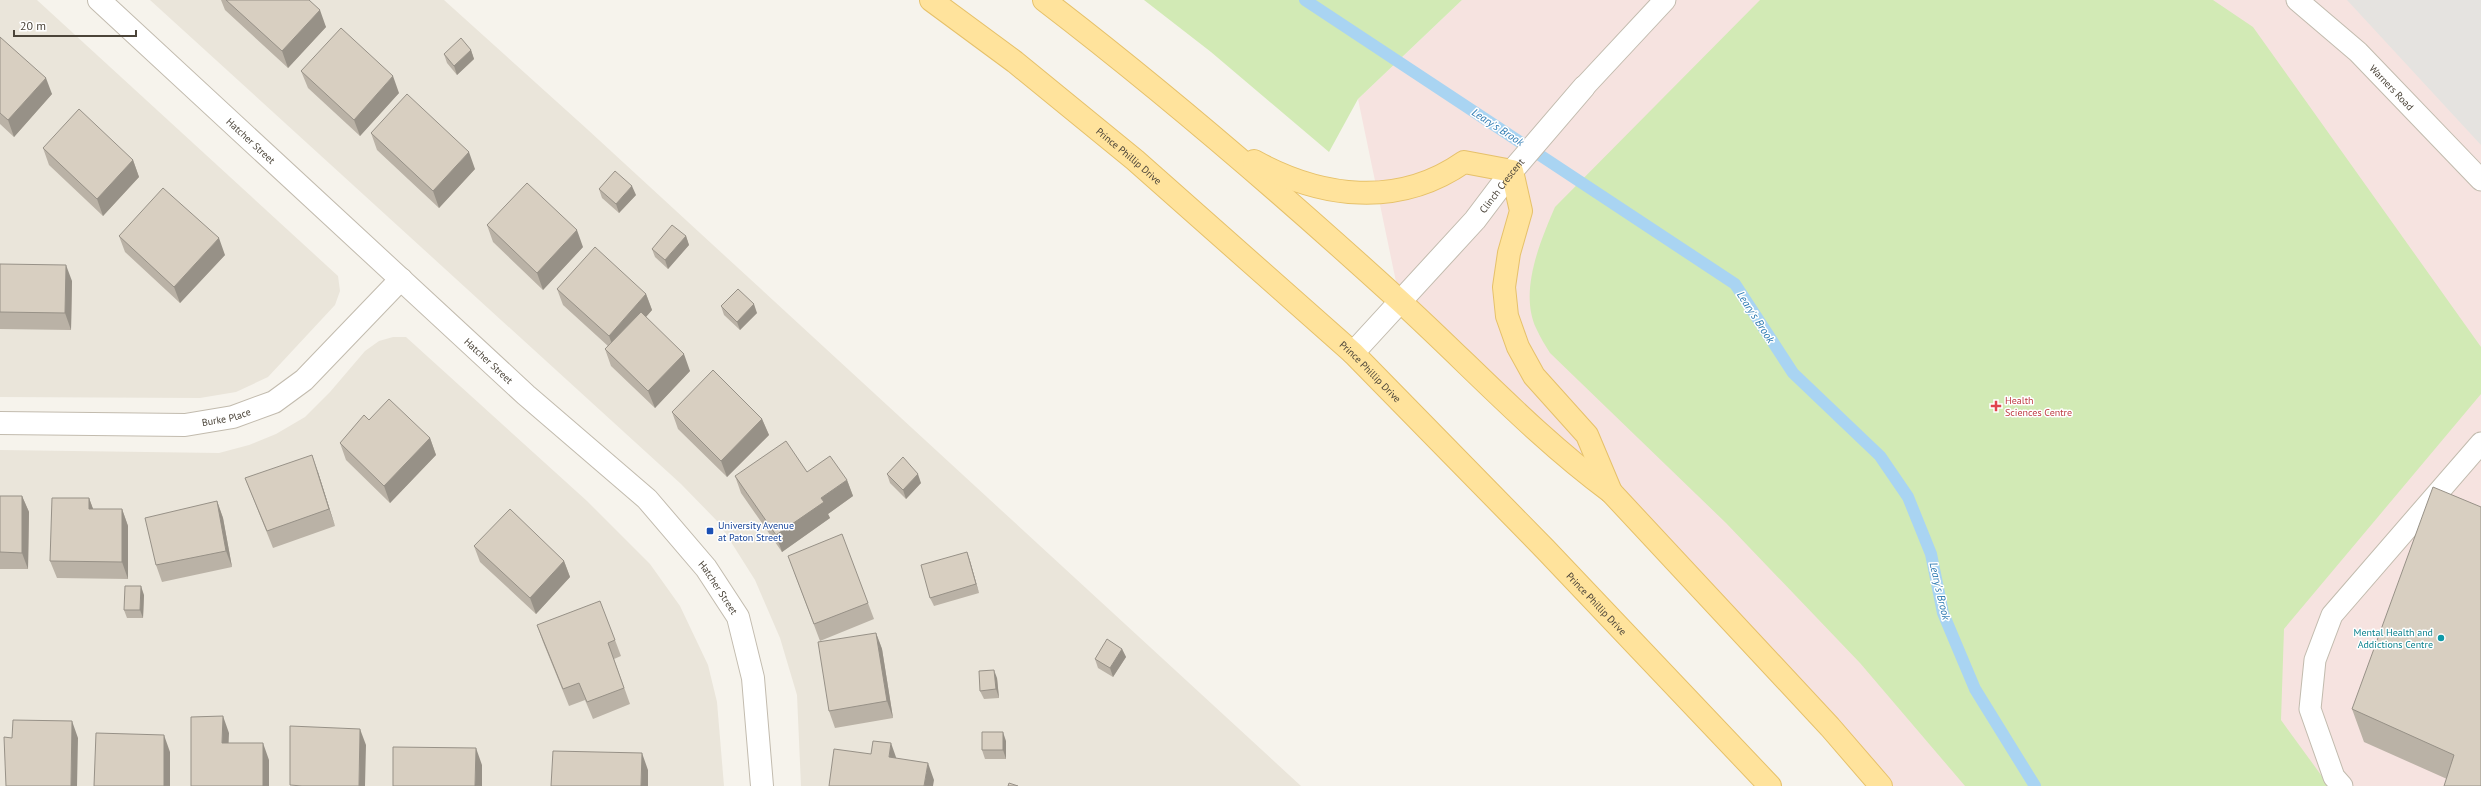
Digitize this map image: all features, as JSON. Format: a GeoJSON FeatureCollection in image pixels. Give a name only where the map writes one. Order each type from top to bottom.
{"type":"FeatureCollection","features":[{"type":"Feature","properties":{"kind":"main road","name":"Prince Phillip Drive"},"geometry":{"type":"LineString","coordinates":[[931,0],[1015,62],[1135,160],[1353,353],[1534,538],[1770,786]]}},
{"type":"Feature","properties":{"kind":"main road"},"geometry":{"type":"LineString","coordinates":[[1044,0],[1227,147],[1400,301],[1570,462],[1611,492],[1830,727],[1881,786]]}},
{"type":"Feature","properties":{"kind":"main road"},"geometry":{"type":"LineString","coordinates":[[1227,147],[1275,172],[1332,191],[1366,194],[1425,183],[1447,174],[1464,162],[1512,171],[1521,211],[1509,253],[1504,287],[1507,316],[1518,347],[1534,376],[1587,435],[1611,492]]}},
{"type":"Feature","properties":{"kind":"street","name":"Hatcher Street"},"geometry":{"type":"LineString","coordinates":[[99,0],[526,395],[647,499],[706,568],[738,617],[753,678],[762,786]]}},
{"type":"Feature","properties":{"kind":"street","name":"Clinch Crescent"},"geometry":{"type":"LineString","coordinates":[[1353,353],[1475,220],[1512,171],[1584,87]]}},
{"type":"Feature","properties":{"kind":"street","name":"Burke Place"},"geometry":{"type":"LineString","coordinates":[[0,423],[185,425],[233,417],[274,402],[304,380],[401,279]]}},
{"type":"Feature","properties":{"kind":"lane","name":"Clinch Crescent"},"geometry":{"type":"LineString","coordinates":[[1584,87],[1665,0]]}},
{"type":"Feature","properties":{"kind":"lane","name":"Warners Road"},"geometry":{"type":"LineString","coordinates":[[2297,0],[2358,52],[2481,180]]}},
{"type":"Feature","properties":{"kind":"lane"},"geometry":{"type":"LineString","coordinates":[[2342,786],[2334,777],[2310,710],[2315,660],[2332,615],[2481,443]]}},
{"type":"Feature","properties":{"kind":"shaded area"},"geometry":{"type":"Polygon","coordinates":[[[0,0],[37,0],[338,276],[340,291],[335,305],[268,377],[236,392],[200,398],[0,397],[0,0]]]}},
{"type":"Feature","properties":{"kind":"shaded area"},"geometry":{"type":"Polygon","coordinates":[[[150,0],[444,0],[587,129],[1301,786],[801,786],[797,695],[780,638],[755,580],[719,523],[681,484],[150,0]]]}},
{"type":"Feature","properties":{"kind":"shaded area","name":"Health Sciences Centre"},"geometry":{"type":"Polygon","coordinates":[[[1462,0],[2481,0],[2481,786],[1877,786],[1611,492],[1400,301],[1358,99],[1462,0]]]}},
{"type":"Feature","properties":{"kind":"shaded area"},"geometry":{"type":"Polygon","coordinates":[[[2347,0],[2481,0],[2481,145],[2347,0]]]}},
{"type":"Feature","properties":{"kind":"shaded area"},"geometry":{"type":"Polygon","coordinates":[[[393,337],[406,337],[587,501],[650,564],[680,606],[708,665],[717,702],[724,786],[0,786],[0,450],[219,453],[249,445],[276,434],[305,417],[330,392],[365,351],[379,341],[393,337]]]}},
{"type":"Feature","properties":{"kind":"green space"},"geometry":{"type":"Polygon","coordinates":[[[1144,0],[1462,0],[1358,99],[1329,152],[1211,52],[1144,0]]]}},
{"type":"Feature","properties":{"kind":"green space","name":"Health Sciences Centre"},"geometry":{"type":"Polygon","coordinates":[[[1760,0],[2213,0],[2253,27],[2481,347],[2481,394],[2284,629],[2281,720],[2329,786],[1965,786],[1860,663],[1726,523],[1550,353],[1536,328],[1531,314],[1530,298],[1531,283],[1538,251],[1555,207],[1760,0]]]}},
{"type":"Feature","properties":{"kind":"building"},"geometry":{"type":"Polygon","coordinates":[[[226,0],[309,0],[320,10],[282,51],[226,0]]]}},
{"type":"Feature","properties":{"kind":"building"},"geometry":{"type":"Polygon","coordinates":[[[341,28],[393,76],[354,120],[301,71],[341,28]]]}},
{"type":"Feature","properties":{"kind":"building"},"geometry":{"type":"Polygon","coordinates":[[[0,37],[46,78],[8,120],[0,113],[0,37]]]}},
{"type":"Feature","properties":{"kind":"building"},"geometry":{"type":"Polygon","coordinates":[[[461,38],[471,50],[454,66],[444,54],[461,38]]]}},
{"type":"Feature","properties":{"kind":"building"},"geometry":{"type":"Polygon","coordinates":[[[407,94],[469,152],[433,191],[371,133],[407,94]]]}},
{"type":"Feature","properties":{"kind":"building"},"geometry":{"type":"Polygon","coordinates":[[[79,109],[133,160],[97,199],[43,148],[79,109]]]}},
{"type":"Feature","properties":{"kind":"building"},"geometry":{"type":"Polygon","coordinates":[[[615,171],[632,186],[616,204],[599,189],[615,171]]]}},
{"type":"Feature","properties":{"kind":"building"},"geometry":{"type":"Polygon","coordinates":[[[527,183],[577,230],[537,273],[487,225],[527,183]]]}},
{"type":"Feature","properties":{"kind":"building"},"geometry":{"type":"Polygon","coordinates":[[[163,188],[219,238],[174,287],[119,236],[163,188]]]}},
{"type":"Feature","properties":{"kind":"building"},"geometry":{"type":"Polygon","coordinates":[[[672,225],[686,236],[665,260],[652,249],[672,225]]]}},
{"type":"Feature","properties":{"kind":"building"},"geometry":{"type":"Polygon","coordinates":[[[595,247],[646,294],[609,336],[557,289],[595,247]]]}},
{"type":"Feature","properties":{"kind":"building"},"geometry":{"type":"Polygon","coordinates":[[[0,264],[66,265],[65,313],[0,312],[0,264]]]}},
{"type":"Feature","properties":{"kind":"building"},"geometry":{"type":"Polygon","coordinates":[[[738,289],[754,304],[737,322],[721,306],[738,289]]]}},
{"type":"Feature","properties":{"kind":"building"},"geometry":{"type":"Polygon","coordinates":[[[641,312],[684,354],[648,391],[605,349],[641,312]]]}},
{"type":"Feature","properties":{"kind":"building"},"geometry":{"type":"Polygon","coordinates":[[[713,370],[762,419],[721,461],[672,412],[713,370]]]}},
{"type":"Feature","properties":{"kind":"building"},"geometry":{"type":"Polygon","coordinates":[[[389,399],[430,438],[384,486],[340,443],[364,415],[369,420],[389,399]]]}},
{"type":"Feature","properties":{"kind":"building"},"geometry":{"type":"Polygon","coordinates":[[[786,441],[807,472],[830,456],[847,480],[821,498],[824,502],[776,535],[735,476],[786,441]]]}},
{"type":"Feature","properties":{"kind":"building"},"geometry":{"type":"Polygon","coordinates":[[[312,455],[329,509],[267,531],[245,478],[312,455]]]}},
{"type":"Feature","properties":{"kind":"building"},"geometry":{"type":"Polygon","coordinates":[[[903,457],[918,474],[903,490],[887,474],[903,457]]]}},
{"type":"Feature","properties":{"kind":"building","name":"Mental Health and Addictions Centre"},"geometry":{"type":"Polygon","coordinates":[[[2433,487],[2481,507],[2481,786],[2444,786],[2454,755],[2352,709],[2433,487]]]}},
{"type":"Feature","properties":{"kind":"building"},"geometry":{"type":"Polygon","coordinates":[[[0,496],[22,496],[22,553],[0,552],[0,496]]]}},
{"type":"Feature","properties":{"kind":"building"},"geometry":{"type":"Polygon","coordinates":[[[52,498],[89,498],[89,509],[122,509],[122,562],[50,561],[52,498]]]}},
{"type":"Feature","properties":{"kind":"building"},"geometry":{"type":"Polygon","coordinates":[[[217,501],[226,551],[156,565],[145,518],[217,501]]]}},
{"type":"Feature","properties":{"kind":"building"},"geometry":{"type":"Polygon","coordinates":[[[510,509],[564,561],[530,598],[474,546],[510,509]]]}},
{"type":"Feature","properties":{"kind":"building"},"geometry":{"type":"Polygon","coordinates":[[[842,534],[868,603],[814,624],[788,556],[842,534]]]}},
{"type":"Feature","properties":{"kind":"building"},"geometry":{"type":"Polygon","coordinates":[[[967,552],[976,584],[930,598],[921,565],[967,552]]]}},
{"type":"Feature","properties":{"kind":"building"},"geometry":{"type":"Polygon","coordinates":[[[125,586],[141,586],[140,610],[124,610],[125,586]]]}},
{"type":"Feature","properties":{"kind":"building"},"geometry":{"type":"Polygon","coordinates":[[[600,601],[615,640],[608,643],[624,688],[587,702],[579,683],[563,689],[537,625],[600,601]]]}},
{"type":"Feature","properties":{"kind":"building"},"geometry":{"type":"Polygon","coordinates":[[[876,633],[887,701],[829,711],[818,642],[876,633]]]}},
{"type":"Feature","properties":{"kind":"building"},"geometry":{"type":"Polygon","coordinates":[[[1107,639],[1122,649],[1110,668],[1095,659],[1107,639]]]}},
{"type":"Feature","properties":{"kind":"building"},"geometry":{"type":"Polygon","coordinates":[[[994,670],[996,689],[980,691],[979,671],[994,670]]]}},
{"type":"Feature","properties":{"kind":"building"},"geometry":{"type":"Polygon","coordinates":[[[223,716],[222,743],[263,743],[263,786],[191,786],[191,717],[223,716]]]}},
{"type":"Feature","properties":{"kind":"building"},"geometry":{"type":"Polygon","coordinates":[[[13,720],[72,721],[71,786],[6,786],[4,737],[12,738],[13,720]]]}},
{"type":"Feature","properties":{"kind":"building"},"geometry":{"type":"Polygon","coordinates":[[[290,726],[360,729],[359,786],[290,785],[290,726]]]}},
{"type":"Feature","properties":{"kind":"building"},"geometry":{"type":"Polygon","coordinates":[[[982,732],[1003,732],[1003,750],[982,750],[982,732]]]}},
{"type":"Feature","properties":{"kind":"building"},"geometry":{"type":"Polygon","coordinates":[[[96,733],[164,735],[164,786],[94,786],[96,733]]]}},
{"type":"Feature","properties":{"kind":"building"},"geometry":{"type":"Polygon","coordinates":[[[873,741],[891,743],[889,757],[928,763],[924,786],[829,786],[834,749],[871,754],[873,741]]]}},
{"type":"Feature","properties":{"kind":"building"},"geometry":{"type":"Polygon","coordinates":[[[393,747],[476,748],[475,786],[393,786],[393,747]]]}},
{"type":"Feature","properties":{"kind":"building"},"geometry":{"type":"Polygon","coordinates":[[[553,751],[642,753],[641,786],[551,786],[553,751]]]}},
{"type":"Feature","properties":{"kind":"building"},"geometry":{"type":"Polygon","coordinates":[[[1009,783],[1018,786],[1008,786],[1009,783]]]}},
{"type":"Feature","properties":{"kind":"waterway","name":"Leary's Brook"},"geometry":{"type":"LineString","coordinates":[[1305,0],[1735,284],[1793,373],[1880,456],[1908,497],[1931,554],[1943,613],[1975,689],[2035,786]]}},
{"type":"Feature","properties":{"kind":"place","name":"Health Sciences Centre"},"geometry":{"type":"Point","coordinates":[1996,406]}},
{"type":"Feature","properties":{"kind":"place","name":"University Avenue at Paton Street"},"geometry":{"type":"Point","coordinates":[710,531]}},
{"type":"Feature","properties":{"kind":"place","name":"Mental Health and Addictions Centre"},"geometry":{"type":"Point","coordinates":[2441,638]}}]}
